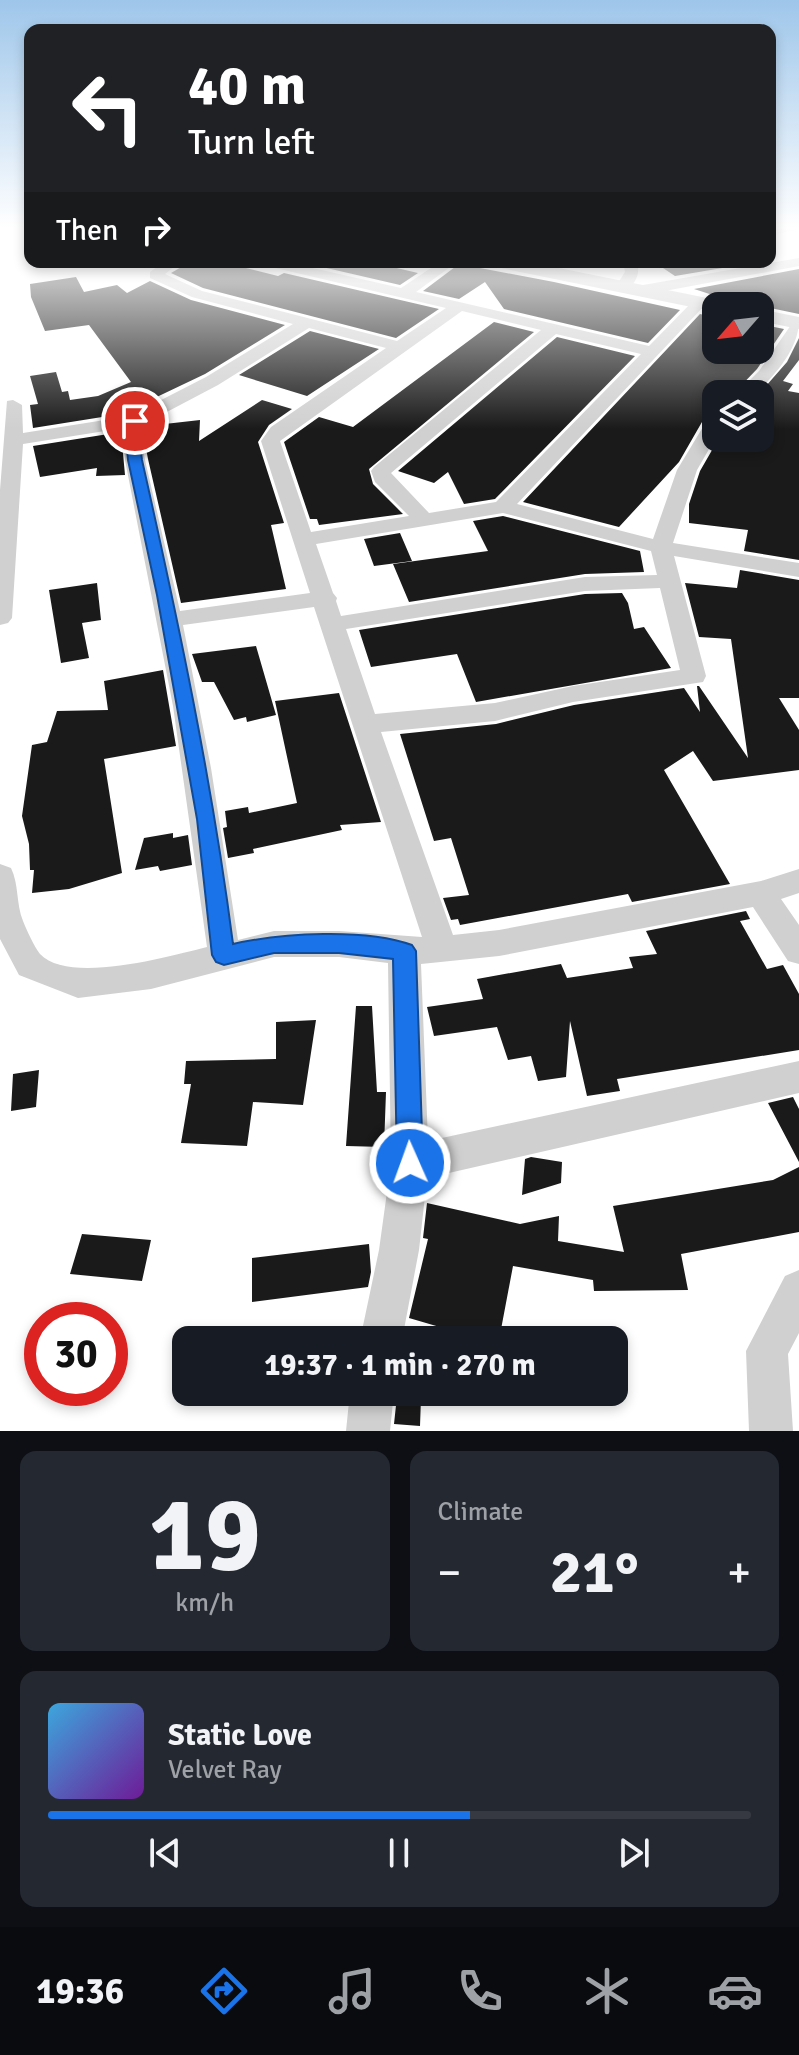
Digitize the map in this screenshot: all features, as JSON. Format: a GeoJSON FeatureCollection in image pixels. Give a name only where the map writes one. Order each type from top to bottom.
{"type":"FeatureCollection","features":[{"type":"Feature","properties":{"kind":"street"},"geometry":{"type":"LineString","coordinates":[[204,296],[400,347]]}},
{"type":"Feature","properties":{"kind":"street"},"geometry":{"type":"LineString","coordinates":[[416,296],[654,352]]}},
{"type":"Feature","properties":{"kind":"street"},"geometry":{"type":"LineString","coordinates":[[669,296],[702,303]]}},
{"type":"Feature","properties":{"kind":"street"},"geometry":{"type":"LineString","coordinates":[[442,950],[326,598],[270,441],[278,431],[459,306]]}},
{"type":"Feature","properties":{"kind":"street"},"geometry":{"type":"LineString","coordinates":[[503,507],[654,352],[702,309]]}},
{"type":"Feature","properties":{"kind":"street"},"geometry":{"type":"LineString","coordinates":[[760,380],[799,324],[774,318]]}},
{"type":"Feature","properties":{"kind":"street"},"geometry":{"type":"LineString","coordinates":[[14,440],[135,421],[212,381],[306,323]]}},
{"type":"Feature","properties":{"kind":"street"},"geometry":{"type":"LineString","coordinates":[[425,520],[382,478],[381,471],[553,328]]}},
{"type":"Feature","properties":{"kind":"street"},"geometry":{"type":"LineString","coordinates":[[0,618],[14,440],[13,405]]}},
{"type":"Feature","properties":{"kind":"street"},"geometry":{"type":"LineString","coordinates":[[135,421],[132,438],[135,460],[170,620],[207,819],[224,955]]}},
{"type":"Feature","properties":{"kind":"street"},"geometry":{"type":"LineString","coordinates":[[368,724],[495,712],[573,694],[694,676],[661,547],[687,470],[702,445]]}},
{"type":"Feature","properties":{"kind":"street"},"geometry":{"type":"LineString","coordinates":[[306,539],[503,507],[661,547],[799,570]]}},
{"type":"Feature","properties":{"kind":"street"},"geometry":{"type":"LineString","coordinates":[[334,624],[475,604],[585,584],[668,581]]}},
{"type":"Feature","properties":{"kind":"street"},"geometry":{"type":"LineString","coordinates":[[170,620],[326,598]]}},
{"type":"Feature","properties":{"kind":"street"},"geometry":{"type":"LineString","coordinates":[[0,876],[6,920],[30,965],[78,984],[151,975],[274,944],[339,944],[404,951],[499,943],[761,893],[799,881]]}},
{"type":"Feature","properties":{"kind":"street"},"geometry":{"type":"LineString","coordinates":[[761,893],[799,951]]}},
{"type":"Feature","properties":{"kind":"street"},"geometry":{"type":"LineString","coordinates":[[384,1326],[399,1250],[410,1163],[404,951]]}},
{"type":"Feature","properties":{"kind":"street"},"geometry":{"type":"LineString","coordinates":[[410,1163],[799,1077]]}},
{"type":"Feature","properties":{"kind":"street"},"geometry":{"type":"LineString","coordinates":[[771,1431],[767,1351],[799,1290]]}},
{"type":"Feature","properties":{"kind":"street"},"geometry":{"type":"LineString","coordinates":[[368,1431],[371,1406]]}},
{"type":"Feature","properties":{"kind":"building"},"geometry":{"type":"Polygon","coordinates":[[[182,296],[285,325],[205,374],[121,414],[33,428],[30,405],[38,404],[30,376],[56,372],[62,392],[68,391],[70,400],[98,396],[131,382],[89,325],[45,331],[31,297],[182,296]]]}},
{"type":"Feature","properties":{"kind":"building"},"geometry":{"type":"Polygon","coordinates":[[[233,296],[382,296],[439,309],[396,338],[233,296]]]}},
{"type":"Feature","properties":{"kind":"building"},"geometry":{"type":"Polygon","coordinates":[[[495,296],[616,296],[680,310],[648,343],[504,309],[495,296]]]}},
{"type":"Feature","properties":{"kind":"building"},"geometry":{"type":"Polygon","coordinates":[[[774,296],[799,296],[799,314],[774,309],[774,296]]]}},
{"type":"Feature","properties":{"kind":"building"},"geometry":{"type":"Polygon","coordinates":[[[700,314],[702,364],[760,364],[746,380],[702,380],[702,422],[679,462],[619,527],[523,502],[700,314]]]}},
{"type":"Feature","properties":{"kind":"building"},"geometry":{"type":"Polygon","coordinates":[[[494,322],[534,332],[369,469],[373,484],[403,514],[319,525],[317,519],[310,519],[284,442],[319,417],[353,427],[494,322]]]}},
{"type":"Feature","properties":{"kind":"building"},"geometry":{"type":"Polygon","coordinates":[[[774,327],[784,329],[774,344],[774,327]]]}},
{"type":"Feature","properties":{"kind":"building"},"geometry":{"type":"Polygon","coordinates":[[[310,331],[379,349],[307,396],[239,375],[310,331]]]}},
{"type":"Feature","properties":{"kind":"building"},"geometry":{"type":"Polygon","coordinates":[[[557,337],[635,356],[495,499],[464,504],[448,472],[434,483],[398,471],[557,337]]]}},
{"type":"Feature","properties":{"kind":"building"},"geometry":{"type":"Polygon","coordinates":[[[799,338],[799,360],[783,381],[793,384],[788,391],[799,393],[799,560],[744,551],[748,530],[689,523],[689,504],[700,471],[711,452],[774,452],[774,380],[771,380],[787,362],[799,338]]]}},
{"type":"Feature","properties":{"kind":"building"},"geometry":{"type":"Polygon","coordinates":[[[262,400],[292,409],[269,425],[258,442],[284,523],[271,525],[286,589],[181,603],[148,459],[144,438],[147,426],[200,420],[199,441],[262,400]]]}},
{"type":"Feature","properties":{"kind":"building"},"geometry":{"type":"Polygon","coordinates":[[[121,432],[125,475],[96,476],[97,468],[40,477],[33,446],[121,432]]]}},
{"type":"Feature","properties":{"kind":"building"},"geometry":{"type":"Polygon","coordinates":[[[503,516],[640,551],[644,572],[585,574],[409,602],[393,564],[488,551],[473,521],[503,516]]]}},
{"type":"Feature","properties":{"kind":"building"},"geometry":{"type":"Polygon","coordinates":[[[400,533],[412,561],[374,566],[364,539],[400,533]]]}},
{"type":"Feature","properties":{"kind":"building"},"geometry":{"type":"Polygon","coordinates":[[[740,570],[799,580],[799,698],[779,698],[799,730],[799,770],[713,781],[693,751],[664,770],[730,884],[632,902],[628,894],[460,925],[458,919],[451,920],[443,898],[469,895],[451,838],[434,841],[400,734],[496,724],[574,705],[684,688],[700,712],[699,686],[748,758],[731,639],[699,637],[685,583],[737,588],[740,570]]]}},
{"type":"Feature","properties":{"kind":"building"},"geometry":{"type":"Polygon","coordinates":[[[97,583],[101,620],[82,623],[89,658],[61,663],[49,590],[97,583]]]}},
{"type":"Feature","properties":{"kind":"building"},"geometry":{"type":"Polygon","coordinates":[[[622,593],[628,603],[634,629],[644,627],[671,668],[476,702],[457,654],[371,667],[359,630],[585,594],[622,593]]]}},
{"type":"Feature","properties":{"kind":"building"},"geometry":{"type":"Polygon","coordinates":[[[256,646],[276,715],[247,722],[246,717],[234,720],[214,682],[202,682],[192,654],[256,646]]]}},
{"type":"Feature","properties":{"kind":"building"},"geometry":{"type":"Polygon","coordinates":[[[163,670],[176,746],[104,759],[122,873],[69,889],[32,893],[34,870],[30,870],[29,844],[22,816],[32,745],[47,742],[57,711],[108,710],[104,681],[163,670]]]}},
{"type":"Feature","properties":{"kind":"building"},"geometry":{"type":"Polygon","coordinates":[[[339,693],[381,822],[340,825],[342,830],[253,849],[254,853],[228,858],[223,828],[227,827],[225,811],[248,807],[249,813],[297,803],[275,701],[339,693]]]}},
{"type":"Feature","properties":{"kind":"building"},"geometry":{"type":"Polygon","coordinates":[[[173,833],[173,838],[188,835],[192,865],[160,871],[158,866],[135,870],[144,838],[173,833]]]}},
{"type":"Feature","properties":{"kind":"building"},"geometry":{"type":"Polygon","coordinates":[[[746,911],[750,919],[740,921],[767,969],[783,965],[799,994],[799,1050],[617,1079],[620,1091],[587,1096],[570,1021],[566,1077],[538,1081],[531,1056],[508,1060],[497,1027],[434,1036],[427,1007],[483,999],[477,979],[561,964],[567,978],[633,968],[629,957],[657,954],[646,931],[746,911]]]}},
{"type":"Feature","properties":{"kind":"building"},"geometry":{"type":"Polygon","coordinates":[[[356,1006],[372,1006],[377,1092],[386,1092],[384,1147],[346,1146],[356,1006]]]}},
{"type":"Feature","properties":{"kind":"building"},"geometry":{"type":"Polygon","coordinates":[[[316,1020],[303,1105],[253,1102],[247,1146],[181,1143],[191,1084],[184,1084],[186,1061],[276,1059],[276,1022],[316,1020]]]}},
{"type":"Feature","properties":{"kind":"building"},"geometry":{"type":"Polygon","coordinates":[[[39,1070],[36,1107],[11,1111],[13,1074],[39,1070]]]}},
{"type":"Feature","properties":{"kind":"building"},"geometry":{"type":"Polygon","coordinates":[[[793,1097],[799,1109],[799,1162],[768,1103],[793,1097]]]}},
{"type":"Feature","properties":{"kind":"building"},"geometry":{"type":"Polygon","coordinates":[[[531,1157],[562,1162],[561,1183],[522,1195],[525,1159],[531,1157]]]}},
{"type":"Feature","properties":{"kind":"building"},"geometry":{"type":"Polygon","coordinates":[[[799,1167],[799,1232],[681,1254],[688,1290],[594,1291],[593,1280],[513,1266],[502,1326],[436,1326],[409,1318],[428,1239],[423,1238],[427,1203],[520,1224],[559,1216],[558,1241],[624,1252],[613,1206],[773,1180],[799,1167]]]}},
{"type":"Feature","properties":{"kind":"building"},"geometry":{"type":"Polygon","coordinates":[[[82,1234],[151,1240],[142,1281],[70,1274],[82,1234]]]}},
{"type":"Feature","properties":{"kind":"building"},"geometry":{"type":"Polygon","coordinates":[[[369,1244],[371,1272],[368,1287],[252,1302],[252,1258],[369,1244]]]}},
{"type":"Feature","properties":{"kind":"building"},"geometry":{"type":"Polygon","coordinates":[[[396,1406],[421,1406],[420,1426],[394,1424],[396,1406]]]}},
{"type":"Feature","properties":{"kind":"route"},"geometry":{"type":"LineString","coordinates":[[135,421],[132,438],[135,460],[165,595],[207,819],[224,955],[274,944],[339,944],[404,951],[410,1163]]}}]}
